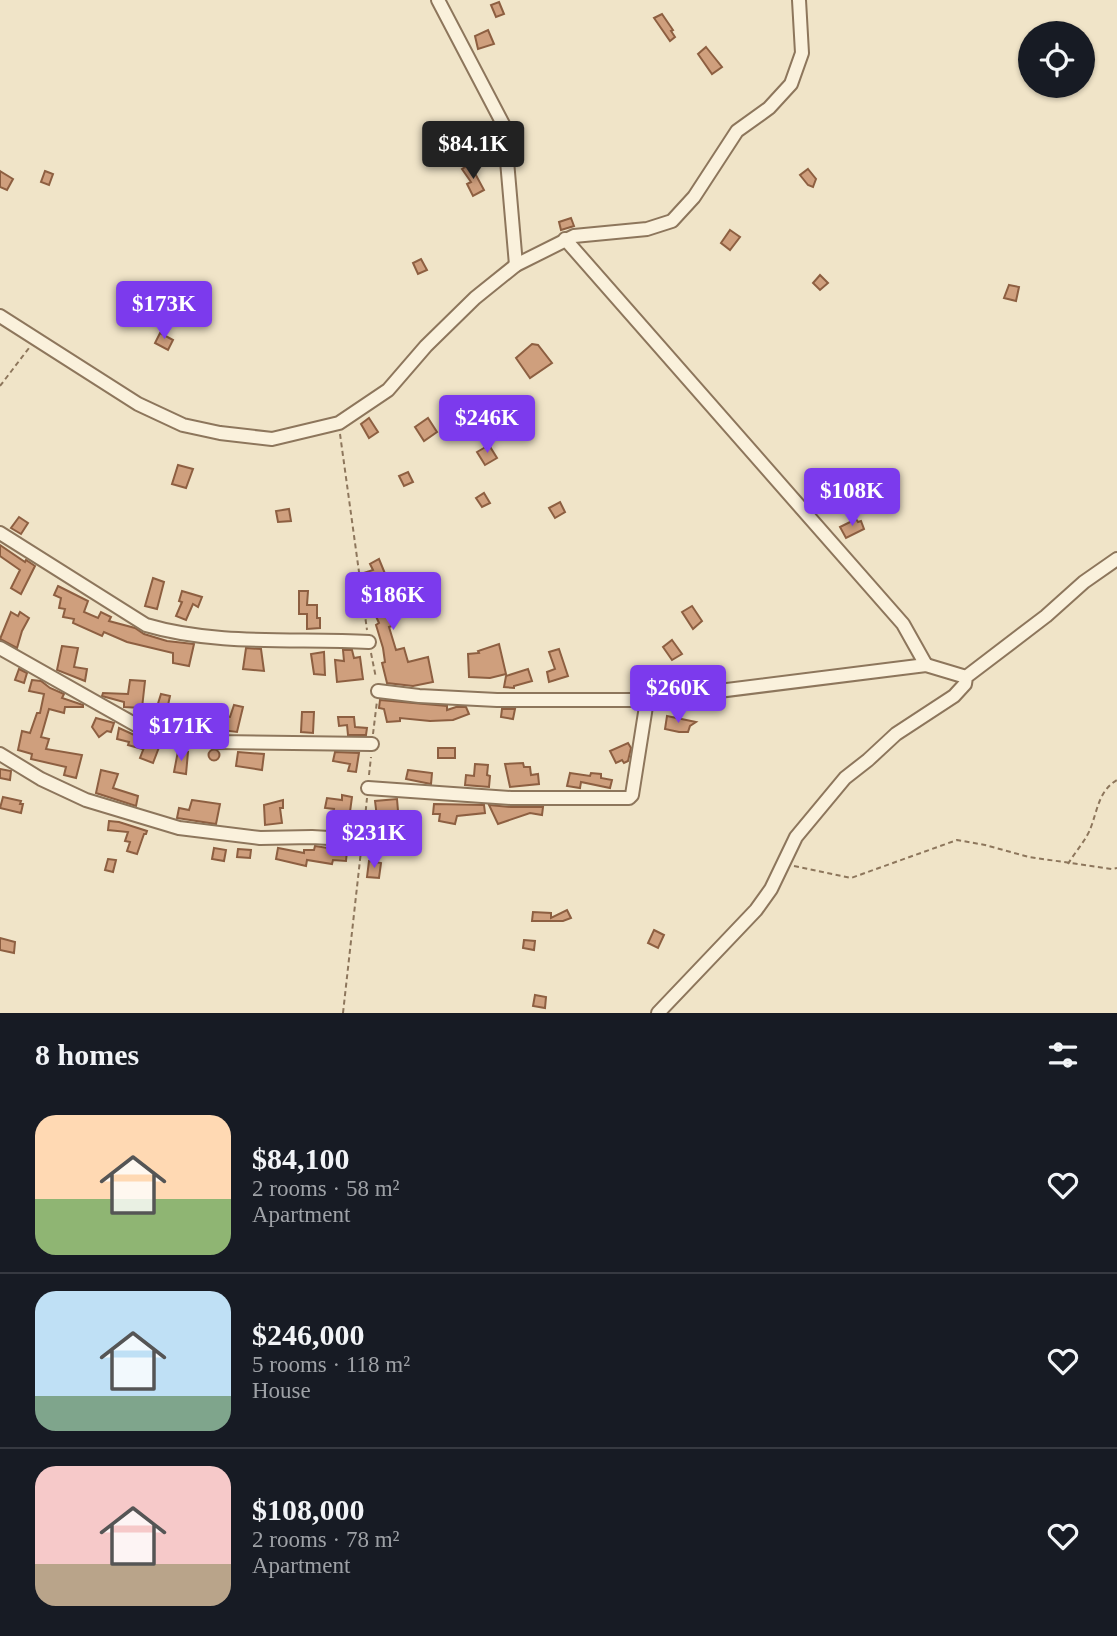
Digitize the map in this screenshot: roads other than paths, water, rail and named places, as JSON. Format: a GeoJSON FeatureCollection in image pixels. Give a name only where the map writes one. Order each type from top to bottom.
{"type":"FeatureCollection","features":[{"type":"Feature","properties":{"kind":"street"},"geometry":{"type":"LineString","coordinates":[[438,0],[504,126],[516,265]]}},
{"type":"Feature","properties":{"kind":"street"},"geometry":{"type":"LineString","coordinates":[[0,316],[138,404],[183,425],[220,433],[272,439],[339,423],[388,390],[426,346],[474,298],[516,265],[574,236],[647,229],[672,221],[694,197],[737,131],[769,108],[791,84],[802,53],[799,0]]}},
{"type":"Feature","properties":{"kind":"street"},"geometry":{"type":"LineString","coordinates":[[565,239],[903,624],[926,665]]}},
{"type":"Feature","properties":{"kind":"street"},"geometry":{"type":"LineString","coordinates":[[0,533],[146,625],[163,630],[230,638],[369,642]]}},
{"type":"Feature","properties":{"kind":"street"},"geometry":{"type":"LineString","coordinates":[[658,1013],[756,910],[771,889],[796,837],[845,778],[868,761],[896,734],[954,696],[965,684],[967,677],[1046,616],[1084,582],[1117,559]]}},
{"type":"Feature","properties":{"kind":"street"},"geometry":{"type":"LineString","coordinates":[[0,648],[145,730],[217,742],[372,744]]}},
{"type":"Feature","properties":{"kind":"street"},"geometry":{"type":"LineString","coordinates":[[378,691],[497,700],[647,700],[926,665],[967,677]]}},
{"type":"Feature","properties":{"kind":"street"},"geometry":{"type":"LineString","coordinates":[[368,788],[511,798],[629,798],[632,795],[647,700]]}},
{"type":"Feature","properties":{"kind":"street"},"geometry":{"type":"LineString","coordinates":[[0,754],[41,779],[86,800],[178,828],[218,835],[260,838],[363,839]]}}]}
